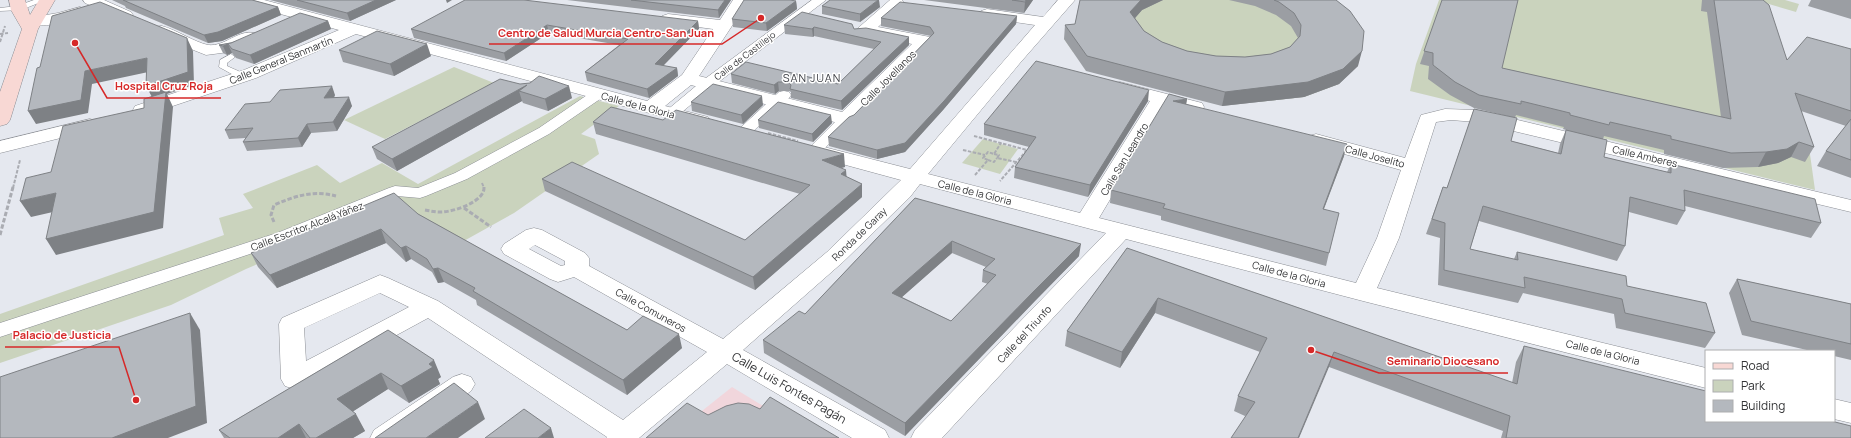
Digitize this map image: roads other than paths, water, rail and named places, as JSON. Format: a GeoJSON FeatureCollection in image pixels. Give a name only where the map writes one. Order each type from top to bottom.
{"type":"FeatureCollection","features":[{"type":"Feature","properties":{"kind":"main road"},"geometry":{"type":"LineString","coordinates":[[0,120],[18,13],[47,0]]}},
{"type":"Feature","properties":{"kind":"street","name":"Calle de la Gloria"},"geometry":{"type":"LineString","coordinates":[[246,0],[765,138]]}},
{"type":"Feature","properties":{"kind":"street"},"geometry":{"type":"LineString","coordinates":[[650,108],[688,79],[741,0]]}},
{"type":"Feature","properties":{"kind":"street","name":"Calle de Castillejo"},"geometry":{"type":"LineString","coordinates":[[671,114],[707,84],[820,0]]}},
{"type":"Feature","properties":{"kind":"street","name":"Calle Jovellanos"},"geometry":{"type":"LineString","coordinates":[[807,149],[846,119],[924,41],[859,29],[903,4],[874,0]]}},
{"type":"Feature","properties":{"kind":"street","name":"Ronda de Garay"},"geometry":{"type":"LineString","coordinates":[[622,436],[831,261],[882,212],[1067,0]]}},
{"type":"Feature","properties":{"kind":"street"},"geometry":{"type":"LineString","coordinates":[[18,13],[69,16],[97,3],[206,50],[228,46],[301,15]]}},
{"type":"Feature","properties":{"kind":"street"},"geometry":{"type":"LineString","coordinates":[[971,12],[1047,22]]}},
{"type":"Feature","properties":{"kind":"street"},"geometry":{"type":"LineString","coordinates":[[800,15],[815,18]]}},
{"type":"Feature","properties":{"kind":"street"},"geometry":{"type":"LineString","coordinates":[[654,17],[723,26]]}},
{"type":"Feature","properties":{"kind":"street","name":"Calle General Sanmartín"},"geometry":{"type":"LineString","coordinates":[[127,114],[190,95],[242,76],[294,56],[354,29]]}},
{"type":"Feature","properties":{"kind":"street"},"geometry":{"type":"LineString","coordinates":[[395,40],[414,29]]}},
{"type":"Feature","properties":{"kind":"street"},"geometry":{"type":"LineString","coordinates":[[1014,59],[1033,64]]}},
{"type":"Feature","properties":{"kind":"street"},"geometry":{"type":"LineString","coordinates":[[688,79],[780,98],[846,119]]}},
{"type":"Feature","properties":{"kind":"street"},"geometry":{"type":"LineString","coordinates":[[1101,82],[1214,112]]}},
{"type":"Feature","properties":{"kind":"street","name":"Calle Escritor Alcalá Yáñez"},"geometry":{"type":"LineString","coordinates":[[0,330],[283,237],[395,191],[420,194],[461,176],[544,131],[598,94]]}},
{"type":"Feature","properties":{"kind":"street","name":"Calle San Leandro"},"geometry":{"type":"LineString","coordinates":[[1087,220],[1161,97]]}},
{"type":"Feature","properties":{"kind":"street"},"geometry":{"type":"LineString","coordinates":[[729,129],[780,98]]}},
{"type":"Feature","properties":{"kind":"street","name":"Calle Amberes"},"geometry":{"type":"LineString","coordinates":[[1411,166],[1428,119],[1438,115],[1452,113],[1476,116],[1851,206]]}},
{"type":"Feature","properties":{"kind":"street"},"geometry":{"type":"LineString","coordinates":[[0,147],[106,120]]}},
{"type":"Feature","properties":{"kind":"street","name":"Calle Joselito"},"geometry":{"type":"LineString","coordinates":[[1298,135],[1411,166]]}},
{"type":"Feature","properties":{"kind":"street","name":"Calle de la Gloria"},"geometry":{"type":"LineString","coordinates":[[807,149],[987,196],[1087,220],[1363,293],[1705,378]]}},
{"type":"Feature","properties":{"kind":"street"},"geometry":{"type":"LineString","coordinates":[[1363,293],[1388,238],[1411,166]]}},
{"type":"Feature","properties":{"kind":"street","name":"Calle del Triunfo"},"geometry":{"type":"LineString","coordinates":[[926,438],[1122,230]]}},
{"type":"Feature","properties":{"kind":"street","name":"Calle Comuneros"},"geometry":{"type":"LineString","coordinates":[[577,269],[725,351]]}},
{"type":"Feature","properties":{"kind":"street"},"geometry":{"type":"LineString","coordinates":[[429,308],[294,379],[291,324],[380,283],[429,308],[622,436]]}},
{"type":"Feature","properties":{"kind":"street","name":"Calle Luis Fontes Pagán"},"geometry":{"type":"LineString","coordinates":[[725,351],[875,438]]}},
{"type":"Feature","properties":{"kind":"street"},"geometry":{"type":"LineString","coordinates":[[384,438],[462,384]]}},
{"type":"Feature","properties":{"kind":"street"},"geometry":{"type":"LineString","coordinates":[[1835,409],[1851,413]]}},
{"type":"Feature","properties":{"kind":"lane"},"geometry":{"type":"LineString","coordinates":[[18,13],[42,0]]}},
{"type":"Feature","properties":{"kind":"lane"},"geometry":{"type":"LineString","coordinates":[[231,57],[223,62],[223,68],[242,76]]}},
{"type":"Feature","properties":{"kind":"place","name":"Centro de Salud Murcia Centro-San Juan"},"geometry":{"type":"Point","coordinates":[761,18]}},
{"type":"Feature","properties":{"kind":"place","name":"Hospital Cruz Roja"},"geometry":{"type":"Point","coordinates":[75,43]}},
{"type":"Feature","properties":{"kind":"place","name":"Seminario Diocesano"},"geometry":{"type":"Point","coordinates":[1311,350]}},
{"type":"Feature","properties":{"kind":"place","name":"Palacio de Justicia"},"geometry":{"type":"Point","coordinates":[136,400]}},
{"type":"Feature","properties":{"kind":"district","name":"SAN JUAN"},"geometry":{"type":"Point","coordinates":[812,78]}}]}
